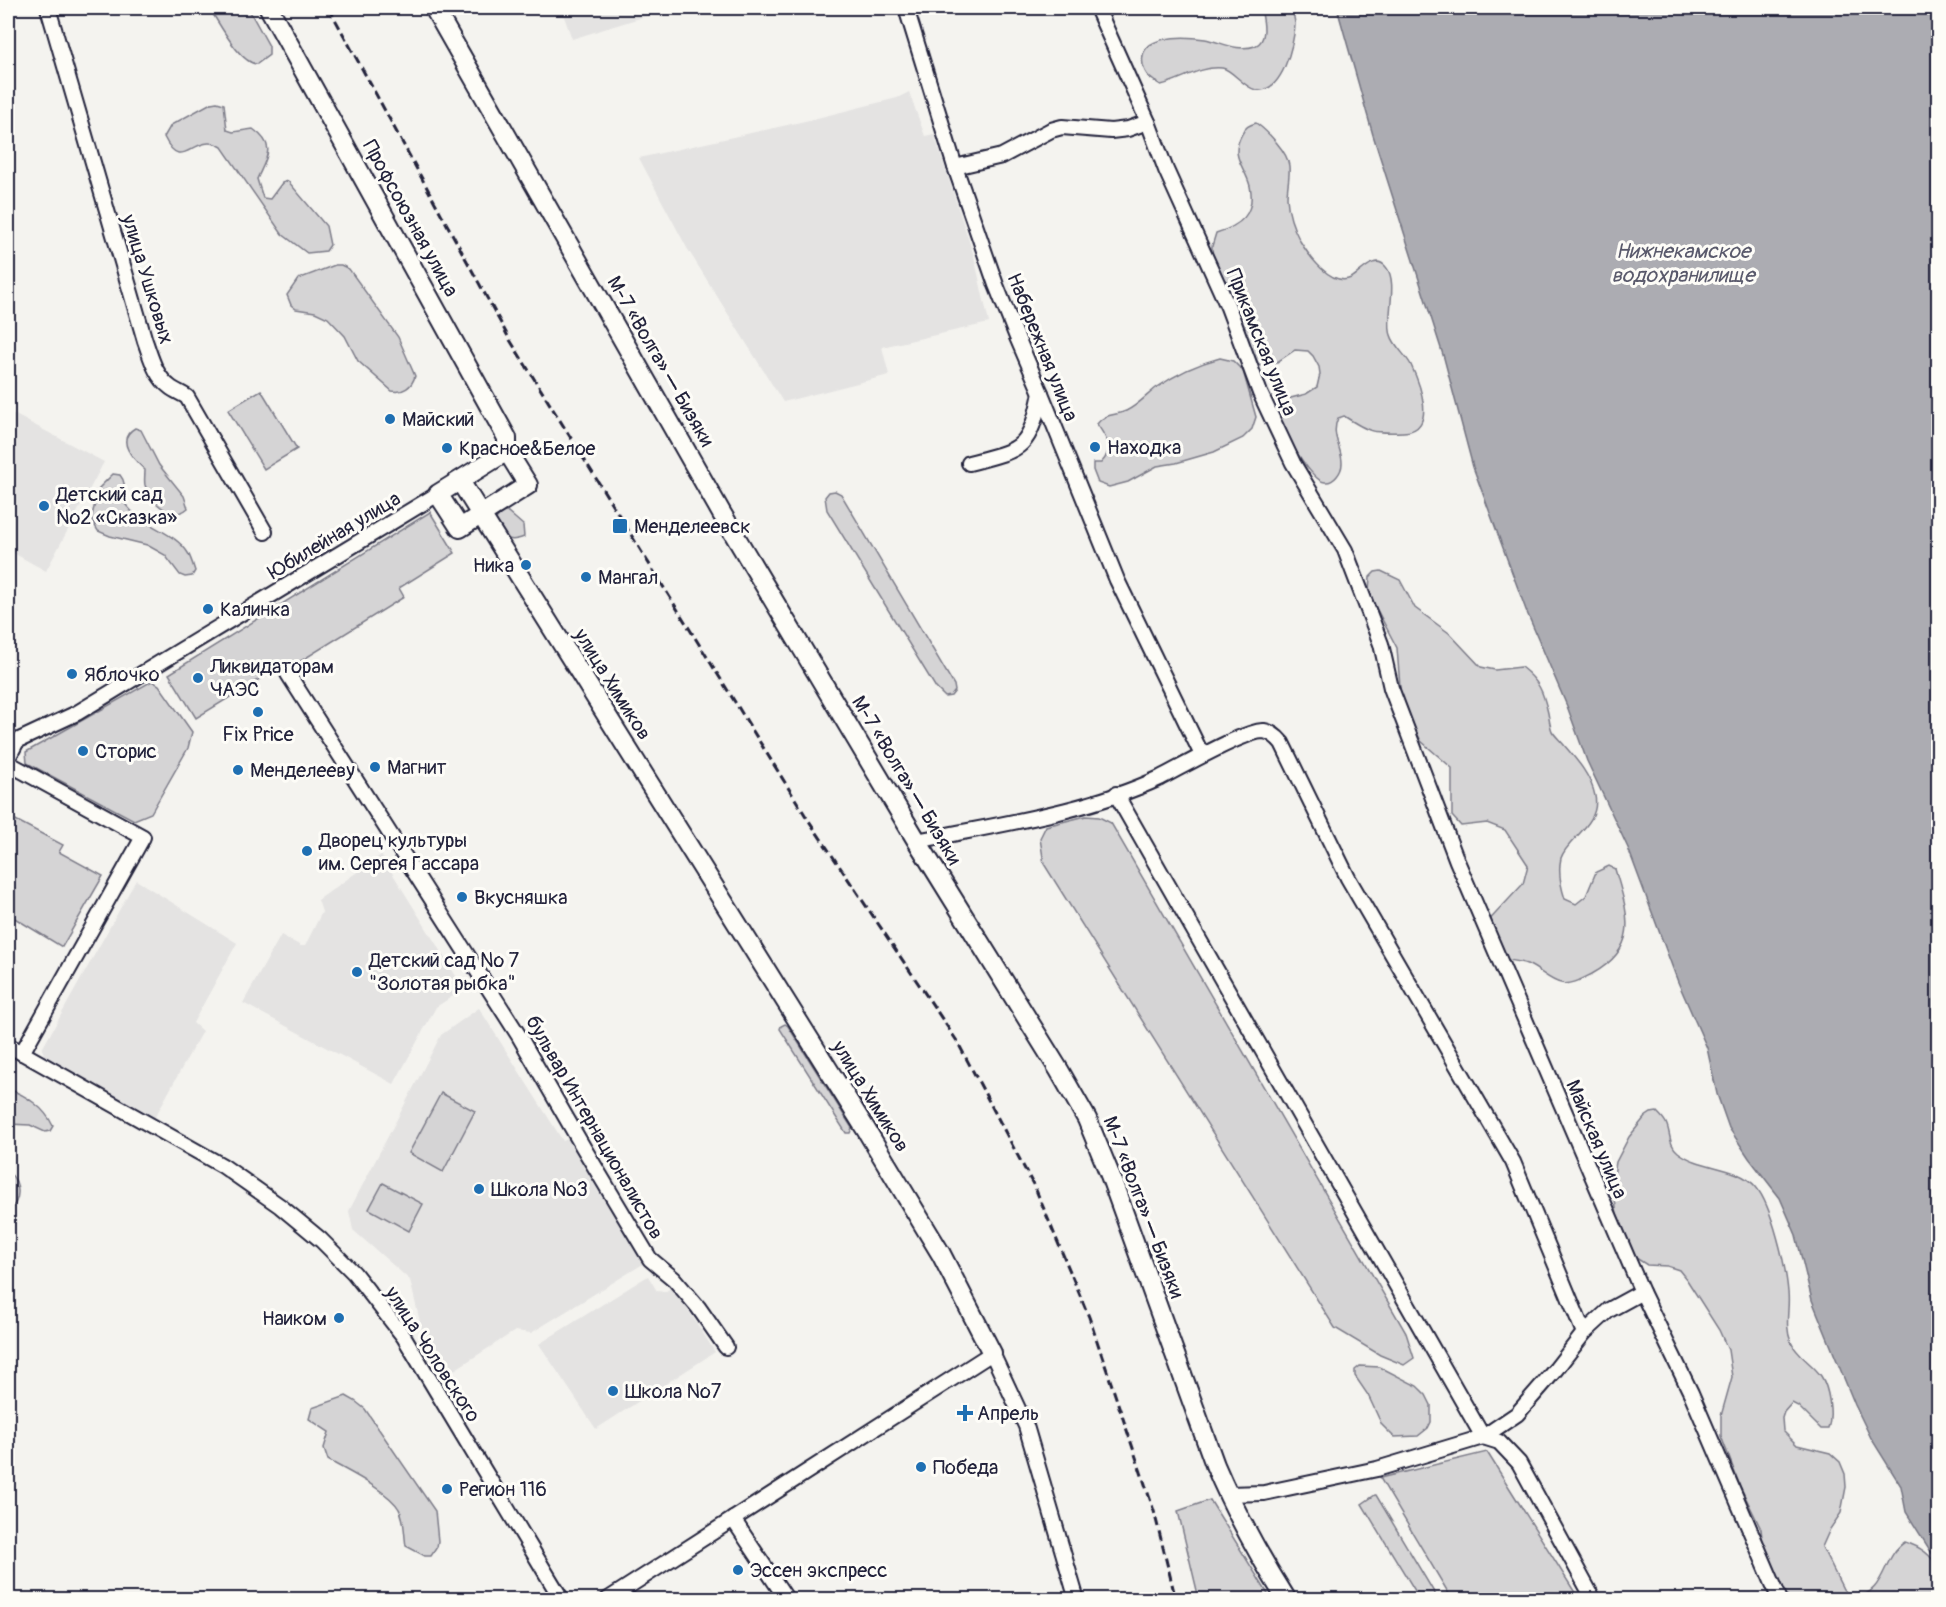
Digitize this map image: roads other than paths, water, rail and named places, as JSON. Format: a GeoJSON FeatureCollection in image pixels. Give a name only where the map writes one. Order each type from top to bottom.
{"type":"FeatureCollection","features":[{"type":"Feature","properties":{"kind":"main road","name":"Профсоюзная улица"},"geometry":{"type":"LineString","coordinates":[[269,8],[507,438],[507,451],[528,485],[480,514]]}},
{"type":"Feature","properties":{"kind":"main road","name":"М-7 «Волга» — Бизяки"},"geometry":{"type":"LineString","coordinates":[[434,8],[716,504],[917,841],[1087,1119],[1110,1175],[1227,1494],[1256,1551],[1287,1599]]}},
{"type":"Feature","properties":{"kind":"main road"},"geometry":{"type":"LineString","coordinates":[[480,514],[460,528],[438,494],[507,451]]}},
{"type":"Feature","properties":{"kind":"main road","name":"улица Химиков"},"geometry":{"type":"LineString","coordinates":[[460,481],[865,1128],[941,1254],[992,1353]]}},
{"type":"Feature","properties":{"kind":"street","name":"улица Ушковых"},"geometry":{"type":"LineString","coordinates":[[48,8],[145,341],[156,371],[171,389],[187,397],[266,532]]}},
{"type":"Feature","properties":{"kind":"street","name":"Набережная улица"},"geometry":{"type":"LineString","coordinates":[[906,8],[955,167],[996,285],[1117,580],[1202,755]]}},
{"type":"Feature","properties":{"kind":"street","name":"Прикамская улица"},"geometry":{"type":"LineString","coordinates":[[1097,8],[1228,307],[1260,393],[1293,464],[1345,550],[1381,644],[1391,688]]}},
{"type":"Feature","properties":{"kind":"street"},"geometry":{"type":"LineString","coordinates":[[955,167],[1002,156],[1051,130],[1062,127],[1111,131],[1128,129],[1148,122]]}},
{"type":"Feature","properties":{"kind":"street"},"geometry":{"type":"LineString","coordinates":[[969,464],[1006,453],[1021,445],[1032,430],[1041,393]]}},
{"type":"Feature","properties":{"kind":"street","name":"Юбилейная улица"},"geometry":{"type":"LineString","coordinates":[[8,758],[12,739],[77,713],[438,494]]}},
{"type":"Feature","properties":{"kind":"street","name":"бульвар Интернационалистов"},"geometry":{"type":"LineString","coordinates":[[288,674],[519,1036],[650,1259],[674,1279],[698,1307],[726,1347]]}},
{"type":"Feature","properties":{"kind":"street","name":"Майская улица"},"geometry":{"type":"LineString","coordinates":[[1391,688],[1457,861],[1642,1292],[1696,1404],[1780,1599]]}},
{"type":"Feature","properties":{"kind":"street"},"geometry":{"type":"LineString","coordinates":[[917,841],[1084,806],[1159,778],[1202,755],[1256,732],[1273,734],[1282,743],[1348,878],[1513,1162],[1584,1334]]}},
{"type":"Feature","properties":{"kind":"street"},"geometry":{"type":"LineString","coordinates":[[8,764],[143,837],[22,1053]]}},
{"type":"Feature","properties":{"kind":"street"},"geometry":{"type":"LineString","coordinates":[[1116,794],[1483,1437],[1499,1442],[1519,1462],[1594,1599]]}},
{"type":"Feature","properties":{"kind":"street","name":"улица Чоловского"},"geometry":{"type":"LineString","coordinates":[[8,1045],[223,1166],[280,1206],[321,1240],[354,1273],[404,1337],[562,1599]]}},
{"type":"Feature","properties":{"kind":"street"},"geometry":{"type":"LineString","coordinates":[[1227,1494],[1264,1493],[1377,1469],[1483,1437],[1517,1414],[1584,1334],[1609,1310],[1642,1292]]}},
{"type":"Feature","properties":{"kind":"street"},"geometry":{"type":"LineString","coordinates":[[608,1599],[992,1353],[1026,1426],[1077,1599]]}},
{"type":"Feature","properties":{"kind":"street"},"geometry":{"type":"LineString","coordinates":[[733,1519],[787,1599]]}},
{"type":"Feature","properties":{"kind":"water","name":"Нижнекамское водохранилище"},"geometry":{"type":"Polygon","coordinates":[[[1337,8],[1938,8],[1938,1563],[1906,1512],[1901,1486],[1871,1438],[1855,1405],[1812,1300],[1796,1235],[1780,1198],[1729,1128],[1717,1094],[1707,1048],[1678,982],[1628,848],[1587,761],[1567,706],[1526,610],[1473,467],[1444,358],[1373,135],[1337,8]]]}},
{"type":"Feature","properties":{"kind":"railway"},"geometry":{"type":"LineString","coordinates":[[329,8],[510,340],[807,818],[957,1041],[1036,1190],[1089,1317],[1154,1511],[1176,1600]]}},
{"type":"Feature","properties":{"kind":"place","name":"Майский"},"geometry":{"type":"Point","coordinates":[390,419]}},
{"type":"Feature","properties":{"kind":"place","name":"Находка"},"geometry":{"type":"Point","coordinates":[1095,447]}},
{"type":"Feature","properties":{"kind":"place","name":"Красное&Белое"},"geometry":{"type":"Point","coordinates":[447,448]}},
{"type":"Feature","properties":{"kind":"place","name":"Детский сад №2 «Сказка»"},"geometry":{"type":"Point","coordinates":[44,506]}},
{"type":"Feature","properties":{"kind":"place","name":"Менделеевск"},"geometry":{"type":"Point","coordinates":[620,526]}},
{"type":"Feature","properties":{"kind":"place","name":"Ника"},"geometry":{"type":"Point","coordinates":[526,565]}},
{"type":"Feature","properties":{"kind":"place","name":"Мангал"},"geometry":{"type":"Point","coordinates":[586,577]}},
{"type":"Feature","properties":{"kind":"place","name":"Калинка"},"geometry":{"type":"Point","coordinates":[208,609]}},
{"type":"Feature","properties":{"kind":"place","name":"Яблочко"},"geometry":{"type":"Point","coordinates":[72,674]}},
{"type":"Feature","properties":{"kind":"place","name":"Ликвидаторам ЧАЭС"},"geometry":{"type":"Point","coordinates":[198,678]}},
{"type":"Feature","properties":{"kind":"place","name":"Fix Price"},"geometry":{"type":"Point","coordinates":[258,712]}},
{"type":"Feature","properties":{"kind":"place","name":"Сторис"},"geometry":{"type":"Point","coordinates":[83,751]}},
{"type":"Feature","properties":{"kind":"place","name":"Магнит"},"geometry":{"type":"Point","coordinates":[375,767]}},
{"type":"Feature","properties":{"kind":"place","name":"Менделееву"},"geometry":{"type":"Point","coordinates":[238,770]}},
{"type":"Feature","properties":{"kind":"place","name":"Дворец культуры им. Сергея Гассара"},"geometry":{"type":"Point","coordinates":[307,851]}},
{"type":"Feature","properties":{"kind":"place","name":"Вкусняшка"},"geometry":{"type":"Point","coordinates":[462,897]}},
{"type":"Feature","properties":{"kind":"place","name":"Детский сад № 7 \"Золотая рыбка\""},"geometry":{"type":"Point","coordinates":[357,972]}},
{"type":"Feature","properties":{"kind":"place","name":"Школа №3"},"geometry":{"type":"Point","coordinates":[479,1189]}},
{"type":"Feature","properties":{"kind":"place","name":"Наиком"},"geometry":{"type":"Point","coordinates":[339,1318]}},
{"type":"Feature","properties":{"kind":"place","name":"Школа №7"},"geometry":{"type":"Point","coordinates":[613,1391]}},
{"type":"Feature","properties":{"kind":"place","name":"Апрель"},"geometry":{"type":"Point","coordinates":[965,1413]}},
{"type":"Feature","properties":{"kind":"place","name":"Победа"},"geometry":{"type":"Point","coordinates":[921,1467]}},
{"type":"Feature","properties":{"kind":"place","name":"Регион 116"},"geometry":{"type":"Point","coordinates":[447,1489]}},
{"type":"Feature","properties":{"kind":"place","name":"Эссен экспресс"},"geometry":{"type":"Point","coordinates":[738,1570]}}]}
